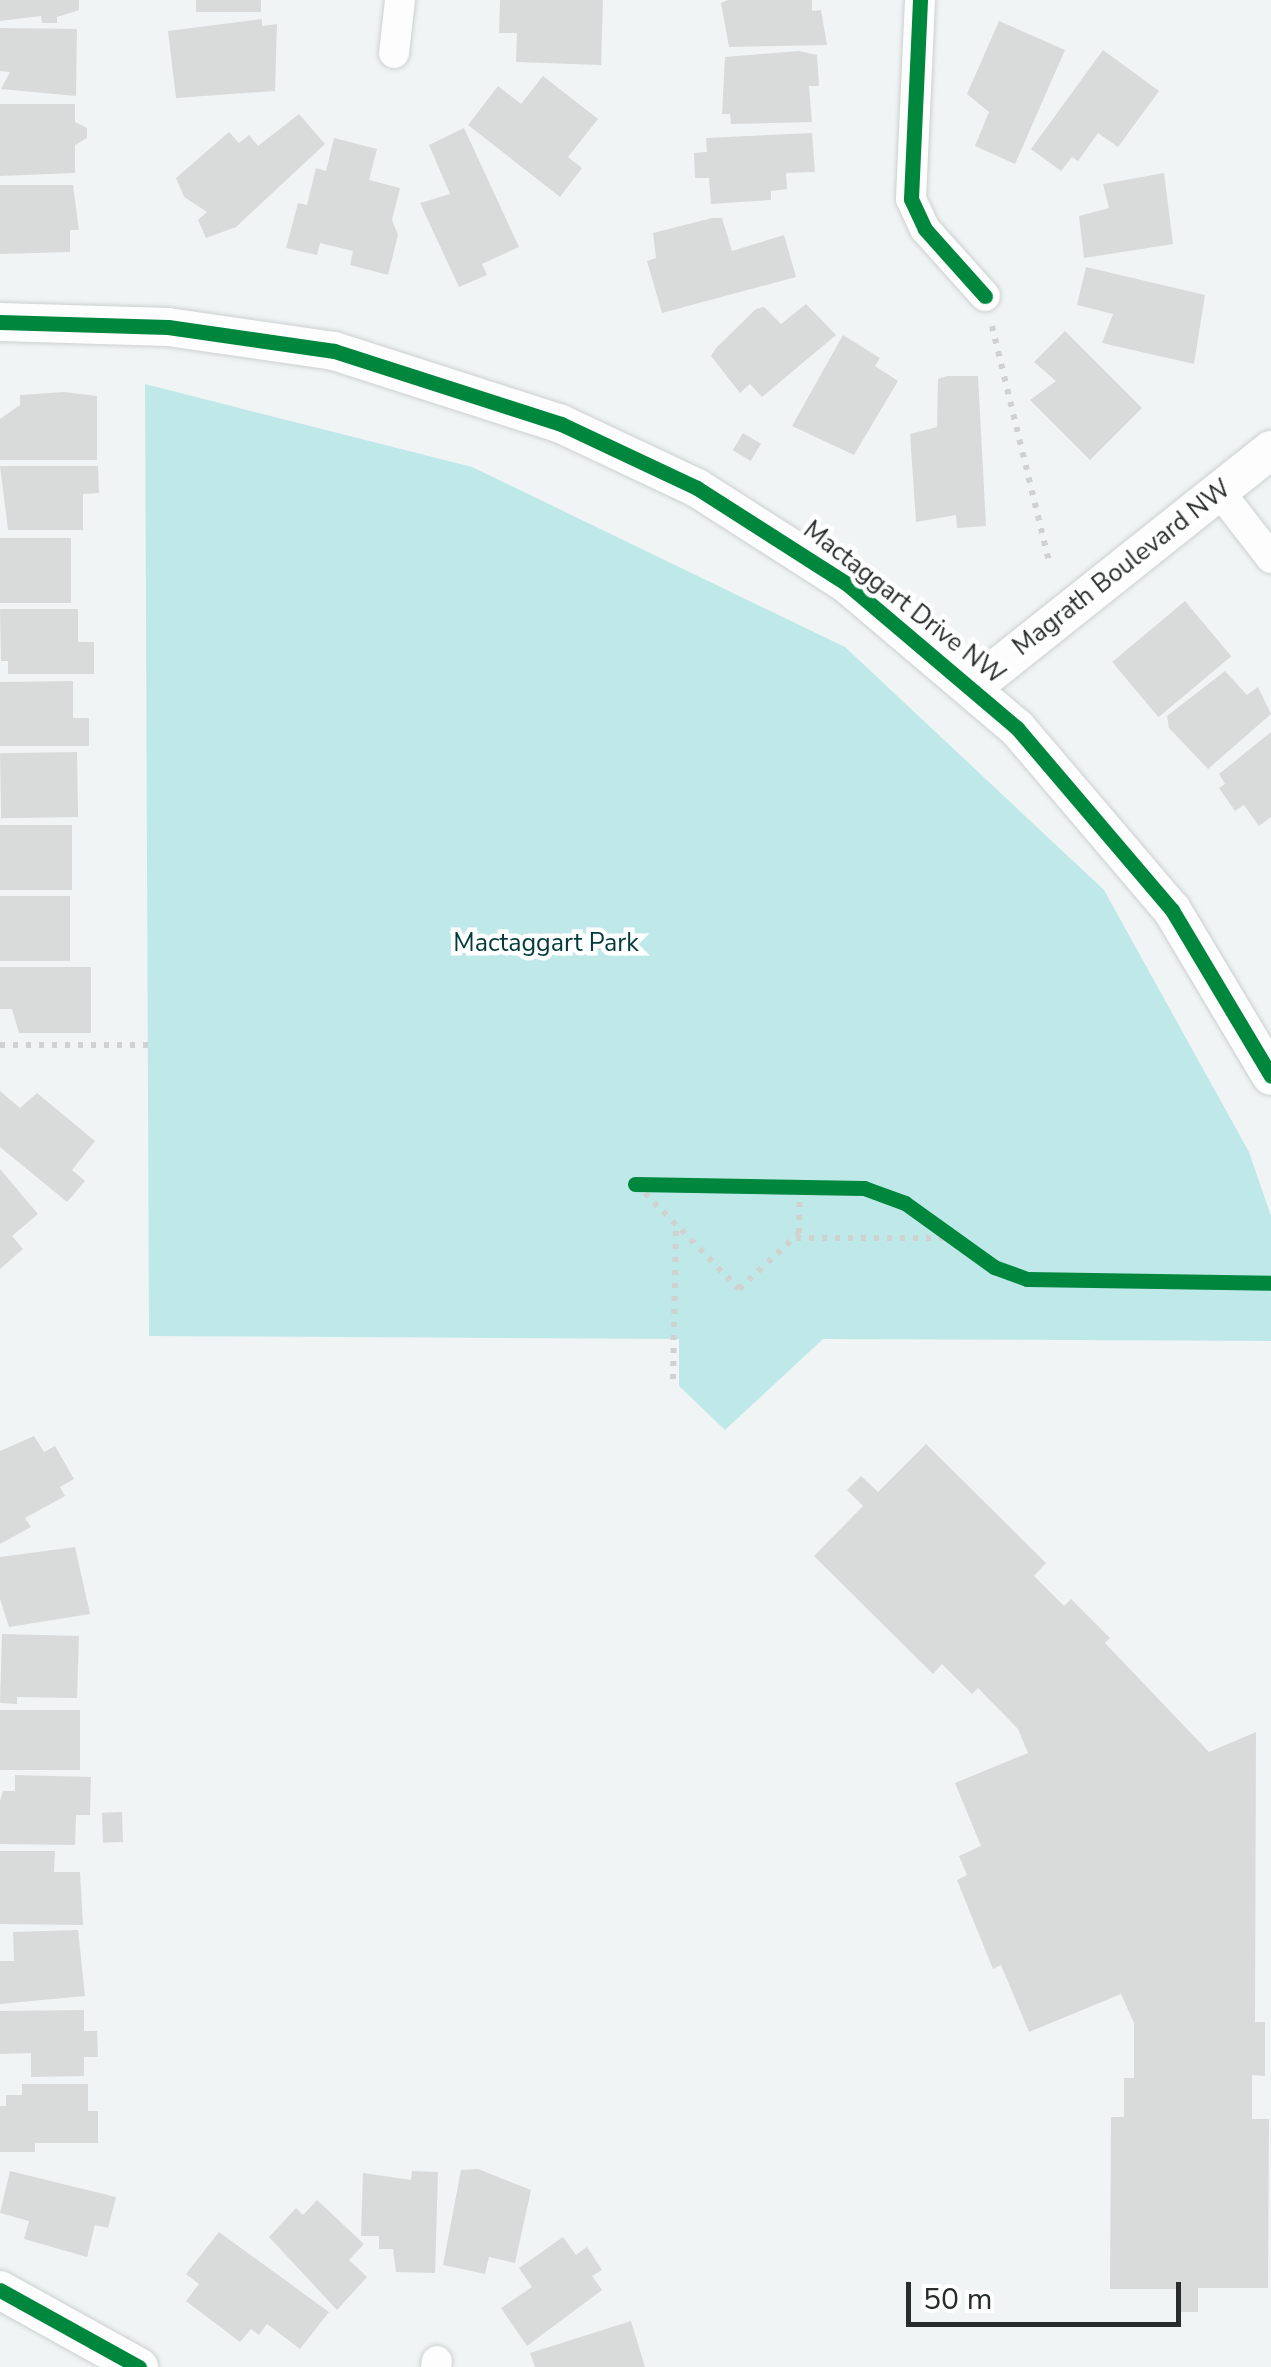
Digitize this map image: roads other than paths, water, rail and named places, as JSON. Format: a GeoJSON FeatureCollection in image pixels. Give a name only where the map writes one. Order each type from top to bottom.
{"type":"FeatureCollection","features":[{"type":"Feature","properties":{"kind":"street"},"geometry":{"type":"LineString","coordinates":[[394,53],[400,0]]}},
{"type":"Feature","properties":{"kind":"street"},"geometry":{"type":"LineString","coordinates":[[920,0],[909,123],[910,198],[925,229],[985,296]]}},
{"type":"Feature","properties":{"kind":"street","name":"Mactaggart Drive NW"},"geometry":{"type":"LineString","coordinates":[[0,322],[251,334],[405,369],[561,424],[697,488],[796,547],[973,687],[1063,777],[1172,910],[1271,1076]]}},
{"type":"Feature","properties":{"kind":"street","name":"Magrath Boulevard NW"},"geometry":{"type":"LineString","coordinates":[[973,687],[1271,450]]}},
{"type":"Feature","properties":{"kind":"street"},"geometry":{"type":"LineString","coordinates":[[1219,491],[1271,558]]}},
{"type":"Feature","properties":{"kind":"street"},"geometry":{"type":"LineString","coordinates":[[0,2290],[140,2367]]}},
{"type":"Feature","properties":{"kind":"park label","name":"Mactaggart Park"},"geometry":{"type":"Point","coordinates":[546,943]}}]}
